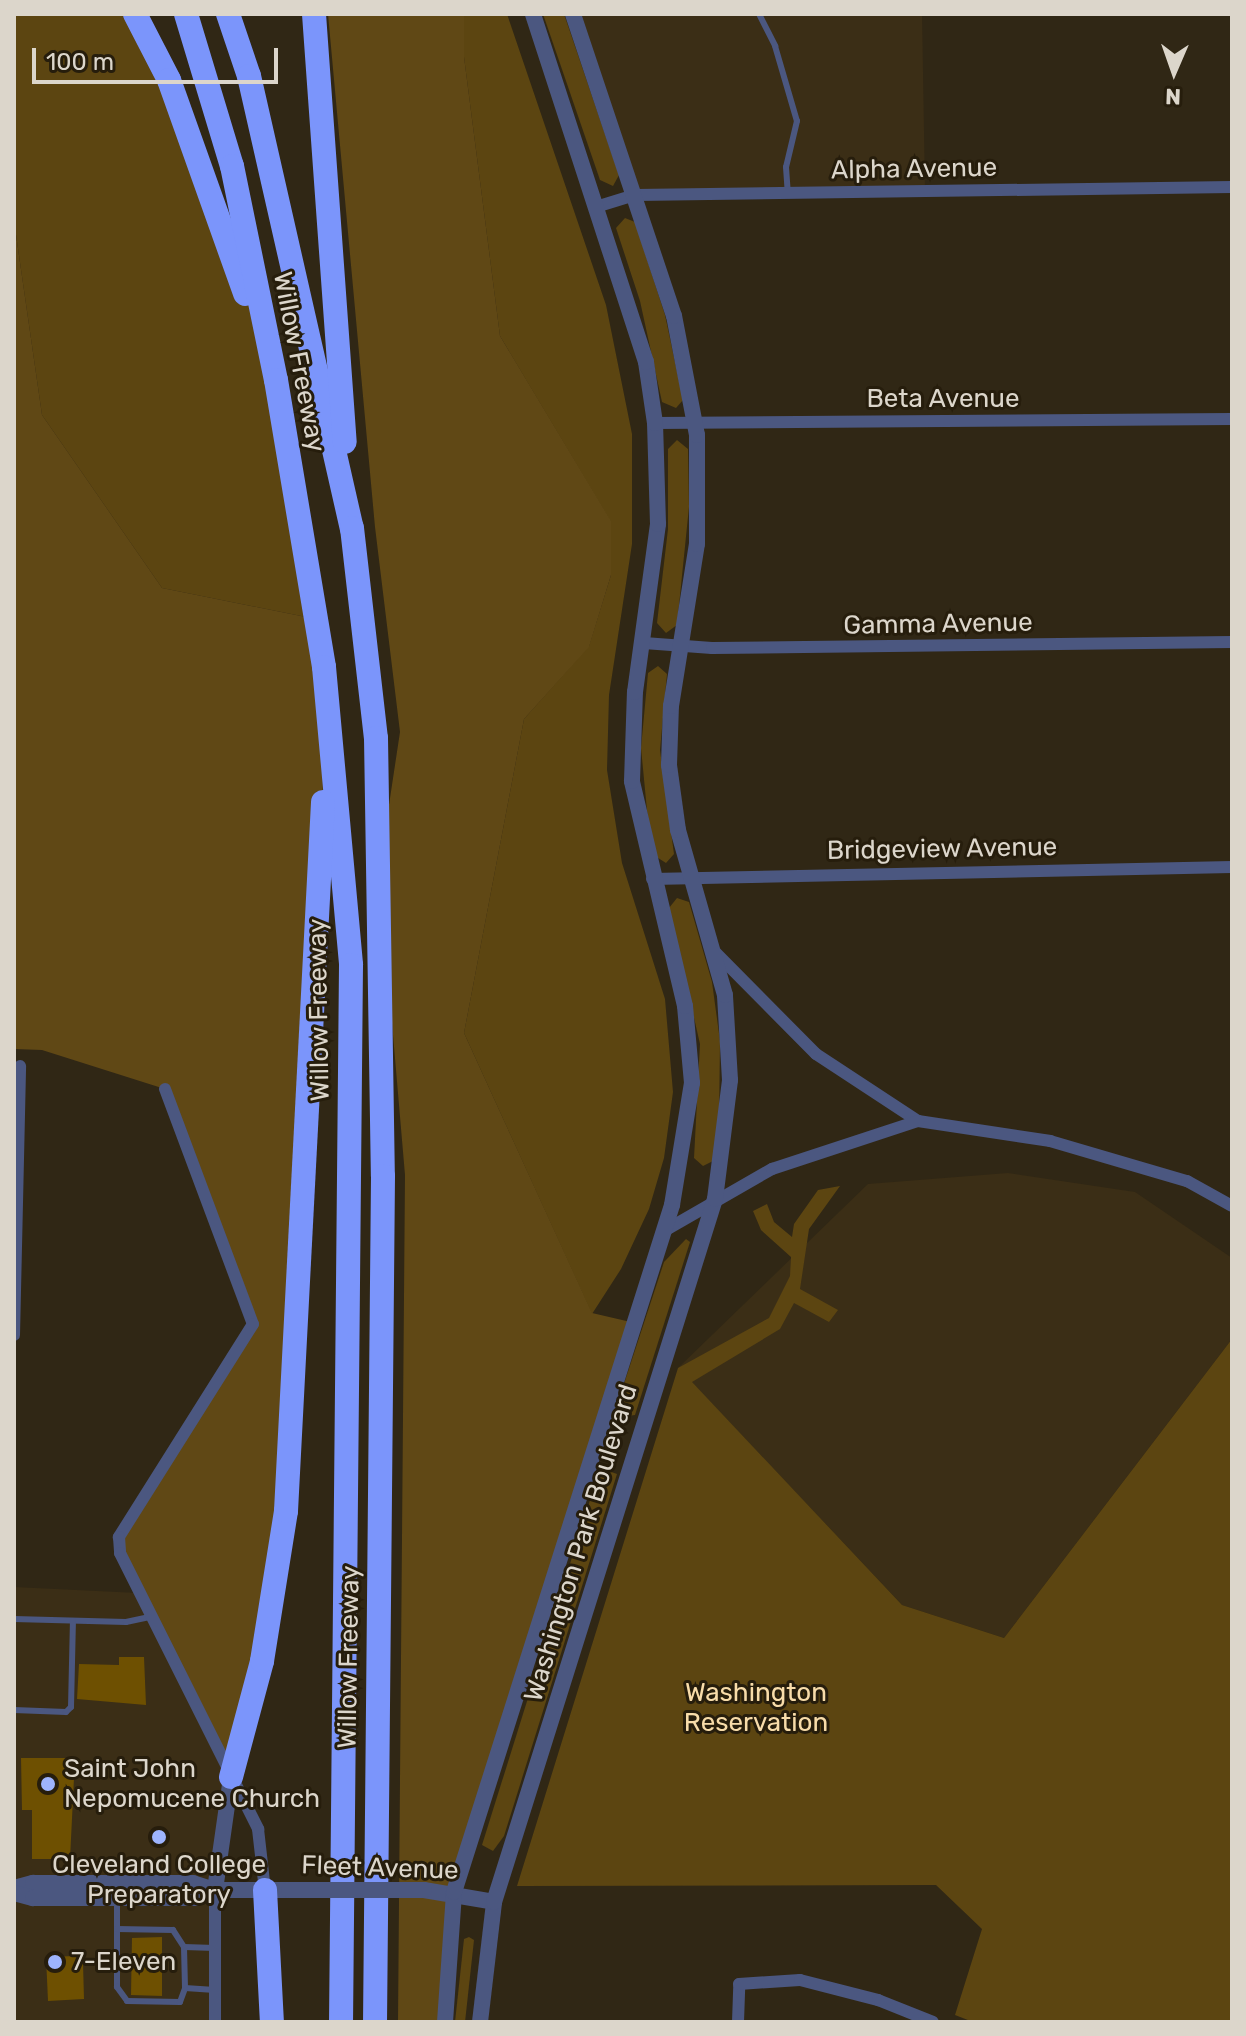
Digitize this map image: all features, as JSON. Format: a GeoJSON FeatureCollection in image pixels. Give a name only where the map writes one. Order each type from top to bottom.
{"type":"FeatureCollection","features":[{"type":"Feature","properties":{"kind":"highway"},"geometry":{"type":"LineString","coordinates":[[135,14],[169,80],[276,380]]}},
{"type":"Feature","properties":{"kind":"highway","name":"Willow Freeway"},"geometry":{"type":"LineString","coordinates":[[186,14],[232,166],[276,380],[324,667],[351,965],[341,2022]]}},
{"type":"Feature","properties":{"kind":"highway","name":"Willow Freeway"},"geometry":{"type":"LineString","coordinates":[[228,14],[249,76],[352,528],[376,738],[383,1176],[375,2022]]}},
{"type":"Feature","properties":{"kind":"highway"},"geometry":{"type":"LineString","coordinates":[[314,14],[352,528]]}},
{"type":"Feature","properties":{"kind":"highway"},"geometry":{"type":"LineString","coordinates":[[231,1777],[262,1661],[286,1511],[321,894],[324,667]]}},
{"type":"Feature","properties":{"kind":"highway"},"geometry":{"type":"LineString","coordinates":[[272,2022],[277,1890]]}},
{"type":"Feature","properties":{"kind":"street","name":"Washington Park Boulevard"},"geometry":{"type":"LineString","coordinates":[[445,2022],[454,1892],[664,1231],[685,1139],[691,1052],[679,974],[635,806],[631,756],[658,524],[655,423],[646,362],[599,206],[533,14]]}},
{"type":"Feature","properties":{"kind":"street","name":"Washington Park Boulevard"},"geometry":{"type":"LineString","coordinates":[[480,2022],[494,1902],[715,1199],[730,1080],[725,995],[678,830],[669,765],[671,706],[683,647],[697,544],[695,423],[680,340],[636,195],[573,14]]}},
{"type":"Feature","properties":{"kind":"street","name":"Alpha Avenue"},"geometry":{"type":"LineString","coordinates":[[599,206],[636,195],[1232,187]]}},
{"type":"Feature","properties":{"kind":"street","name":"Beta Avenue"},"geometry":{"type":"LineString","coordinates":[[655,423],[1232,419]]}},
{"type":"Feature","properties":{"kind":"street","name":"Gamma Avenue"},"geometry":{"type":"LineString","coordinates":[[644,643],[683,647],[1232,642]]}},
{"type":"Feature","properties":{"kind":"street","name":"Bridgeview Avenue"},"geometry":{"type":"LineString","coordinates":[[652,879],[692,875],[1232,867]]}},
{"type":"Feature","properties":{"kind":"street","name":"Washington Park Boulevard"},"geometry":{"type":"LineString","coordinates":[[714,951],[816,1054],[918,1121],[1050,1141],[1187,1181],[1232,1206]]}},
{"type":"Feature","properties":{"kind":"street"},"geometry":{"type":"LineString","coordinates":[[14,1335],[20,1066]]}},
{"type":"Feature","properties":{"kind":"street"},"geometry":{"type":"LineString","coordinates":[[165,1089],[253,1324],[119,1537],[120,1553],[149,1617],[258,1829],[277,1890]]}},
{"type":"Feature","properties":{"kind":"street","name":"Washington Park Boulevard"},"geometry":{"type":"LineString","coordinates":[[664,1231],[772,1169],[918,1121]]}},
{"type":"Feature","properties":{"kind":"street"},"geometry":{"type":"LineString","coordinates":[[215,2022],[215,1890],[231,1777]]}},
{"type":"Feature","properties":{"kind":"street","name":"Fleet Avenue"},"geometry":{"type":"LineString","coordinates":[[14,1891],[33,1883],[193,1883],[215,1890],[424,1890],[454,1892],[494,1902]]}},
{"type":"Feature","properties":{"kind":"street","name":"Fleet Avenue"},"geometry":{"type":"LineString","coordinates":[[14,1891],[33,1898],[117,1899],[194,1898],[215,1890]]}},
{"type":"Feature","properties":{"kind":"street"},"geometry":{"type":"LineString","coordinates":[[738,2022],[739,1984],[800,1980],[878,2000],[933,2022]]}},
{"type":"Feature","properties":{"kind":"lane"},"geometry":{"type":"LineString","coordinates":[[759,14],[775,46],[797,121],[786,167],[788,193]]}},
{"type":"Feature","properties":{"kind":"lane"},"geometry":{"type":"LineString","coordinates":[[14,1619],[126,1622],[149,1617]]}},
{"type":"Feature","properties":{"kind":"lane"},"geometry":{"type":"LineString","coordinates":[[14,1710],[66,1712],[71,1707],[73,1621]]}},
{"type":"Feature","properties":{"kind":"lane"},"geometry":{"type":"LineString","coordinates":[[117,1899],[117,1929],[117,1987],[127,2001],[180,2002],[185,1988],[184,1947],[173,1930],[117,1929]]}},
{"type":"Feature","properties":{"kind":"lane"},"geometry":{"type":"LineString","coordinates":[[184,1947],[215,1948]]}},
{"type":"Feature","properties":{"kind":"lane"},"geometry":{"type":"LineString","coordinates":[[185,1988],[215,1990]]}},
{"type":"Feature","properties":{"kind":"shaded area"},"geometry":{"type":"Polygon","coordinates":[[[328,14],[464,14],[464,57],[500,336],[611,521],[611,575],[589,647],[524,719],[464,1033],[592,1313],[635,1323],[462,1863],[445,2022],[398,2022],[405,1175],[379,871],[400,732],[375,527],[328,14]]]}},
{"type":"Feature","properties":{"kind":"shaded area"},"geometry":{"type":"Polygon","coordinates":[[[573,14],[922,14],[925,191],[636,195],[573,14]]]}},
{"type":"Feature","properties":{"kind":"shaded area"},"geometry":{"type":"Polygon","coordinates":[[[14,221],[42,415],[162,588],[316,619],[324,667],[322,863],[286,1511],[231,1777],[149,1617],[119,1537],[253,1324],[165,1089],[42,1050],[14,1049],[14,221]]]}},
{"type":"Feature","properties":{"kind":"shaded area"},"geometry":{"type":"Polygon","coordinates":[[[1008,1173],[1135,1192],[1232,1258],[1232,1339],[1004,1638],[902,1605],[678,1368],[868,1184],[1008,1173]]]}},
{"type":"Feature","properties":{"kind":"shaded area"},"geometry":{"type":"Polygon","coordinates":[[[14,1587],[138,1593],[237,1737],[220,1800],[215,2022],[14,2022],[14,1587]]]}},
{"type":"Feature","properties":{"kind":"green space"},"geometry":{"type":"Polygon","coordinates":[[[14,14],[135,14],[169,80],[276,380],[316,619],[162,588],[42,415],[14,221],[14,14]]]}},
{"type":"Feature","properties":{"kind":"green space"},"geometry":{"type":"Polygon","coordinates":[[[464,14],[507,14],[606,305],[632,434],[632,544],[609,695],[607,770],[622,863],[665,999],[673,1092],[664,1158],[649,1209],[621,1269],[592,1314],[464,1033],[524,719],[589,646],[611,575],[611,522],[500,336],[464,57],[464,14]]]}},
{"type":"Feature","properties":{"kind":"green space"},"geometry":{"type":"Polygon","coordinates":[[[543,14],[564,14],[619,175],[613,186],[600,180],[543,14]]]}},
{"type":"Feature","properties":{"kind":"green space"},"geometry":{"type":"Polygon","coordinates":[[[625,218],[635,222],[665,315],[683,400],[676,408],[662,402],[640,301],[616,228],[625,218]]]}},
{"type":"Feature","properties":{"kind":"green space"},"geometry":{"type":"Polygon","coordinates":[[[677,440],[688,449],[689,507],[677,625],[666,633],[657,623],[668,529],[668,449],[677,440]]]}},
{"type":"Feature","properties":{"kind":"green space"},"geometry":{"type":"Polygon","coordinates":[[[658,666],[667,674],[660,750],[674,854],[666,863],[655,856],[649,831],[641,748],[648,673],[658,666]]]}},
{"type":"Feature","properties":{"kind":"green space"},"geometry":{"type":"Polygon","coordinates":[[[677,898],[689,902],[712,982],[720,1041],[719,1125],[713,1161],[703,1166],[694,1158],[700,1044],[669,908],[677,898]]]}},
{"type":"Feature","properties":{"kind":"green space","name":"Washington Reservation"},"geometry":{"type":"Polygon","coordinates":[[[840,1186],[809,1229],[800,1289],[838,1310],[829,1322],[794,1303],[780,1329],[692,1382],[902,1605],[1004,1638],[1232,1339],[1232,2022],[973,2022],[955,2015],[982,1929],[936,1885],[517,1886],[678,1368],[769,1318],[790,1276],[791,1257],[761,1230],[753,1211],[767,1204],[774,1222],[792,1237],[794,1224],[818,1190],[840,1186]]]}},
{"type":"Feature","properties":{"kind":"green space"},"geometry":{"type":"Polygon","coordinates":[[[686,1239],[690,1242],[635,1415],[621,1417],[617,1405],[664,1262],[686,1239]]]}},
{"type":"Feature","properties":{"kind":"green space"},"geometry":{"type":"Polygon","coordinates":[[[600,1468],[617,1474],[504,1836],[493,1851],[482,1845],[600,1468]]]}},
{"type":"Feature","properties":{"kind":"green space"},"geometry":{"type":"Polygon","coordinates":[[[469,1937],[474,1940],[465,2022],[455,2022],[464,1939],[469,1937]]]}},
{"type":"Feature","properties":{"kind":"building"},"geometry":{"type":"Polygon","coordinates":[[[119,1657],[144,1657],[146,1705],[77,1699],[79,1664],[119,1665],[119,1657]]]}},
{"type":"Feature","properties":{"kind":"building","name":"Saint John Nepomucene Church"},"geometry":{"type":"Polygon","coordinates":[[[21,1758],[75,1758],[70,1859],[32,1859],[32,1810],[22,1810],[21,1758]]]}},
{"type":"Feature","properties":{"kind":"building"},"geometry":{"type":"Polygon","coordinates":[[[162,1937],[162,1996],[131,1995],[132,1938],[162,1937]]]}},
{"type":"Feature","properties":{"kind":"building"},"geometry":{"type":"Polygon","coordinates":[[[76,1956],[83,1963],[84,1999],[48,2001],[46,1957],[76,1956]]]}},
{"type":"Feature","properties":{"kind":"place","name":"Saint John Nepomucene Church"},"geometry":{"type":"Point","coordinates":[48,1784]}},
{"type":"Feature","properties":{"kind":"place","name":"Cleveland College Preparatory"},"geometry":{"type":"Point","coordinates":[159,1837]}},
{"type":"Feature","properties":{"kind":"place","name":"7-Eleven"},"geometry":{"type":"Point","coordinates":[55,1962]}}]}
